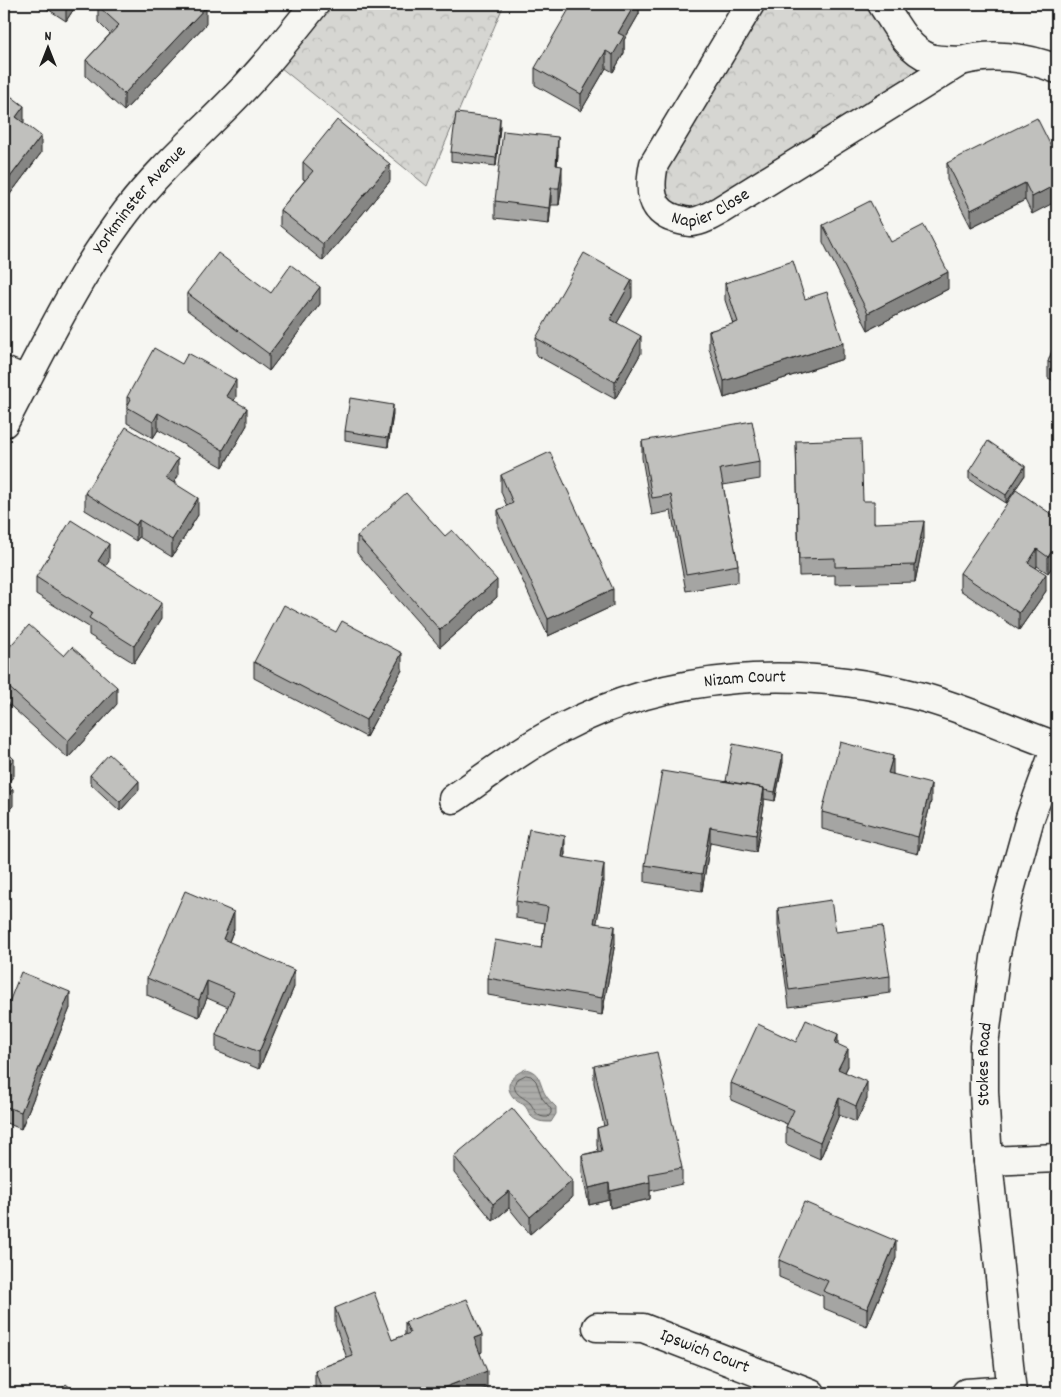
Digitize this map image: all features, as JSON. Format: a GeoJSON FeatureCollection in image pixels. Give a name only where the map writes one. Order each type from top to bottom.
{"type":"FeatureCollection","features":[{"type":"Feature","properties":{"kind":"street","name":"Yorkminster Avenue"},"geometry":{"type":"LineString","coordinates":[[4,423],[15,376],[128,210],[180,151],[247,85],[286,41],[315,4]]}},
{"type":"Feature","properties":{"kind":"street","name":"Napier Close"},"geometry":{"type":"LineString","coordinates":[[750,4],[654,164],[651,177],[651,191],[655,204],[662,213],[674,218],[690,222],[707,218],[961,61]]}},
{"type":"Feature","properties":{"kind":"street","name":"Napier Close"},"geometry":{"type":"LineString","coordinates":[[882,4],[907,41],[922,54],[932,59],[961,61],[986,56],[1015,57],[1057,69]]}},
{"type":"Feature","properties":{"kind":"street","name":"Nizam Court"},"geometry":{"type":"LineString","coordinates":[[453,799],[503,764],[551,734],[591,714],[648,694],[715,680],[758,677],[831,680],[872,687],[918,696],[1057,745]]}},
{"type":"Feature","properties":{"kind":"street","name":"Stokes Road"},"geometry":{"type":"LineString","coordinates":[[1012,1391],[988,1160],[984,1091],[984,1045],[995,958],[1018,858],[1030,818],[1057,745]]}},
{"type":"Feature","properties":{"kind":"street"},"geometry":{"type":"LineString","coordinates":[[988,1160],[1057,1158]]}},
{"type":"Feature","properties":{"kind":"street","name":"Ipswich Court"},"geometry":{"type":"LineString","coordinates":[[597,1327],[643,1328],[811,1393]]}},
{"type":"Feature","properties":{"kind":"street"},"geometry":{"type":"LineString","coordinates":[[966,1393],[1012,1391]]}},
{"type":"Feature","properties":{"kind":"green space"},"geometry":{"type":"Polygon","coordinates":[[[315,4],[504,4],[427,186],[270,59],[315,4]]]}},
{"type":"Feature","properties":{"kind":"green space"},"geometry":{"type":"Polygon","coordinates":[[[750,4],[882,4],[902,33],[961,61],[721,210],[662,213],[661,152],[750,4]]]}},
{"type":"Feature","properties":{"kind":"water"},"geometry":{"type":"Polygon","coordinates":[[[526,1069],[537,1076],[545,1094],[556,1107],[556,1114],[551,1122],[540,1121],[532,1117],[525,1106],[512,1096],[509,1086],[512,1078],[526,1069]]]}},
{"type":"Feature","properties":{"kind":"building"},"geometry":{"type":"Polygon","coordinates":[[[100,4],[203,4],[206,7],[124,94],[86,60],[119,25],[98,6],[100,4]]]}},
{"type":"Feature","properties":{"kind":"building"},"geometry":{"type":"Polygon","coordinates":[[[572,4],[635,4],[618,33],[624,36],[613,55],[606,51],[581,94],[535,68],[572,4]]]}},
{"type":"Feature","properties":{"kind":"building"},"geometry":{"type":"Polygon","coordinates":[[[4,91],[24,106],[16,117],[41,136],[8,180],[4,177],[4,91]]]}},
{"type":"Feature","properties":{"kind":"building"},"geometry":{"type":"Polygon","coordinates":[[[456,113],[500,118],[496,158],[451,152],[456,113]]]}},
{"type":"Feature","properties":{"kind":"building"},"geometry":{"type":"Polygon","coordinates":[[[1037,118],[1057,158],[1057,184],[1032,197],[1025,183],[971,210],[947,163],[1037,118]]]}},
{"type":"Feature","properties":{"kind":"building"},"geometry":{"type":"Polygon","coordinates":[[[337,120],[390,164],[323,244],[280,210],[313,171],[303,162],[337,120]]]}},
{"type":"Feature","properties":{"kind":"building"},"geometry":{"type":"Polygon","coordinates":[[[503,131],[558,137],[556,165],[562,166],[559,188],[551,188],[549,208],[495,201],[503,131]]]}},
{"type":"Feature","properties":{"kind":"building"},"geometry":{"type":"Polygon","coordinates":[[[870,201],[891,242],[924,225],[948,272],[868,313],[823,225],[870,201]]]}},
{"type":"Feature","properties":{"kind":"building"},"geometry":{"type":"Polygon","coordinates":[[[218,253],[271,293],[291,265],[320,287],[269,354],[187,293],[218,253]]]}},
{"type":"Feature","properties":{"kind":"building"},"geometry":{"type":"Polygon","coordinates":[[[584,253],[632,280],[610,319],[641,336],[615,382],[536,338],[584,253]]]}},
{"type":"Feature","properties":{"kind":"building"},"geometry":{"type":"Polygon","coordinates":[[[793,261],[805,299],[827,292],[843,343],[724,381],[709,331],[738,322],[725,283],[793,261]]]}},
{"type":"Feature","properties":{"kind":"building"},"geometry":{"type":"Polygon","coordinates":[[[1057,337],[1057,365],[1048,362],[1057,337]]]}},
{"type":"Feature","properties":{"kind":"building"},"geometry":{"type":"Polygon","coordinates":[[[154,348],[182,364],[188,353],[236,380],[226,396],[247,408],[223,450],[158,413],[153,422],[127,407],[131,399],[127,397],[154,348]]]}},
{"type":"Feature","properties":{"kind":"building"},"geometry":{"type":"Polygon","coordinates":[[[350,398],[393,405],[388,438],[345,431],[350,398]]]}},
{"type":"Feature","properties":{"kind":"building"},"geometry":{"type":"Polygon","coordinates":[[[1057,417],[1057,425],[1053,422],[1057,417]]]}},
{"type":"Feature","properties":{"kind":"building"},"geometry":{"type":"Polygon","coordinates":[[[752,421],[760,462],[720,469],[738,565],[686,574],[671,495],[652,498],[642,441],[752,421]]]}},
{"type":"Feature","properties":{"kind":"building"},"geometry":{"type":"Polygon","coordinates":[[[126,427],[178,459],[166,478],[198,498],[172,540],[139,520],[136,525],[85,493],[126,427]]]}},
{"type":"Feature","properties":{"kind":"building"},"geometry":{"type":"Polygon","coordinates":[[[861,439],[863,501],[874,501],[874,523],[924,521],[915,565],[835,567],[835,558],[799,559],[796,441],[861,439]]]}},
{"type":"Feature","properties":{"kind":"building"},"geometry":{"type":"Polygon","coordinates":[[[988,441],[1025,466],[1006,495],[969,471],[988,441]]]}},
{"type":"Feature","properties":{"kind":"building"},"geometry":{"type":"Polygon","coordinates":[[[550,452],[613,589],[548,619],[498,510],[513,503],[501,475],[550,452]]]}},
{"type":"Feature","properties":{"kind":"building"},"geometry":{"type":"Polygon","coordinates":[[[1016,490],[1057,518],[1057,543],[1048,557],[1037,549],[1028,563],[1046,574],[1019,613],[960,573],[1016,490]]]}},
{"type":"Feature","properties":{"kind":"building"},"geometry":{"type":"Polygon","coordinates":[[[406,493],[445,536],[452,530],[497,580],[440,630],[357,536],[406,493]]]}},
{"type":"Feature","properties":{"kind":"building"},"geometry":{"type":"Polygon","coordinates":[[[71,520],[109,544],[98,561],[162,602],[134,646],[89,618],[92,613],[36,577],[71,520]]]}},
{"type":"Feature","properties":{"kind":"building"},"geometry":{"type":"Polygon","coordinates":[[[284,605],[336,632],[342,621],[402,653],[366,720],[254,662],[284,605]]]}},
{"type":"Feature","properties":{"kind":"building"},"geometry":{"type":"Polygon","coordinates":[[[29,625],[64,656],[72,647],[117,687],[68,741],[4,683],[4,653],[29,625]]]}},
{"type":"Feature","properties":{"kind":"building"},"geometry":{"type":"Polygon","coordinates":[[[840,742],[893,756],[888,773],[931,784],[918,837],[822,812],[840,742]]]}},
{"type":"Feature","properties":{"kind":"building"},"geometry":{"type":"Polygon","coordinates":[[[733,744],[783,754],[775,792],[726,781],[733,744]]]}},
{"type":"Feature","properties":{"kind":"building"},"geometry":{"type":"Polygon","coordinates":[[[4,749],[14,759],[4,770],[4,749]]]}},
{"type":"Feature","properties":{"kind":"building"},"geometry":{"type":"Polygon","coordinates":[[[109,754],[139,781],[120,802],[90,775],[109,754]]]}},
{"type":"Feature","properties":{"kind":"building"},"geometry":{"type":"Polygon","coordinates":[[[662,771],[764,788],[756,835],[710,827],[702,874],[645,865],[662,771]]]}},
{"type":"Feature","properties":{"kind":"building"},"geometry":{"type":"Polygon","coordinates":[[[4,780],[13,789],[4,799],[4,780]]]}},
{"type":"Feature","properties":{"kind":"building"},"geometry":{"type":"Polygon","coordinates":[[[529,829],[565,836],[562,857],[604,864],[594,923],[615,926],[602,998],[488,978],[495,940],[541,948],[548,907],[516,901],[529,829]]]}},
{"type":"Feature","properties":{"kind":"building"},"geometry":{"type":"Polygon","coordinates":[[[185,891],[234,912],[223,939],[294,970],[259,1052],[216,1035],[234,992],[207,981],[199,1000],[147,978],[185,891]]]}},
{"type":"Feature","properties":{"kind":"building"},"geometry":{"type":"Polygon","coordinates":[[[831,900],[836,932],[882,926],[890,976],[789,990],[778,908],[831,900]]]}},
{"type":"Feature","properties":{"kind":"building"},"geometry":{"type":"Polygon","coordinates":[[[21,972],[70,992],[21,1112],[4,1106],[4,1015],[21,972]]]}},
{"type":"Feature","properties":{"kind":"building"},"geometry":{"type":"Polygon","coordinates":[[[806,1020],[838,1034],[835,1043],[848,1049],[838,1069],[867,1082],[856,1106],[839,1098],[820,1142],[786,1127],[794,1110],[731,1083],[758,1024],[796,1042],[806,1020]]]}},
{"type":"Feature","properties":{"kind":"building"},"geometry":{"type":"Polygon","coordinates":[[[657,1052],[682,1168],[649,1174],[650,1182],[610,1191],[609,1183],[589,1188],[582,1155],[602,1151],[597,1128],[607,1125],[594,1066],[657,1052]]]}},
{"type":"Feature","properties":{"kind":"building"},"geometry":{"type":"Polygon","coordinates":[[[512,1108],[572,1181],[530,1217],[509,1191],[493,1204],[454,1156],[512,1108]]]}},
{"type":"Feature","properties":{"kind":"building"},"geometry":{"type":"Polygon","coordinates":[[[804,1202],[896,1241],[867,1309],[823,1291],[828,1281],[779,1260],[804,1202]]]}},
{"type":"Feature","properties":{"kind":"building"},"geometry":{"type":"Polygon","coordinates":[[[374,1292],[392,1340],[410,1333],[405,1322],[467,1299],[482,1335],[474,1338],[487,1371],[430,1393],[323,1393],[315,1370],[353,1356],[335,1308],[374,1292]]]}},
{"type":"Feature","properties":{"kind":"building"},"geometry":{"type":"Polygon","coordinates":[[[66,1384],[77,1393],[58,1393],[66,1384]]]}}]}
